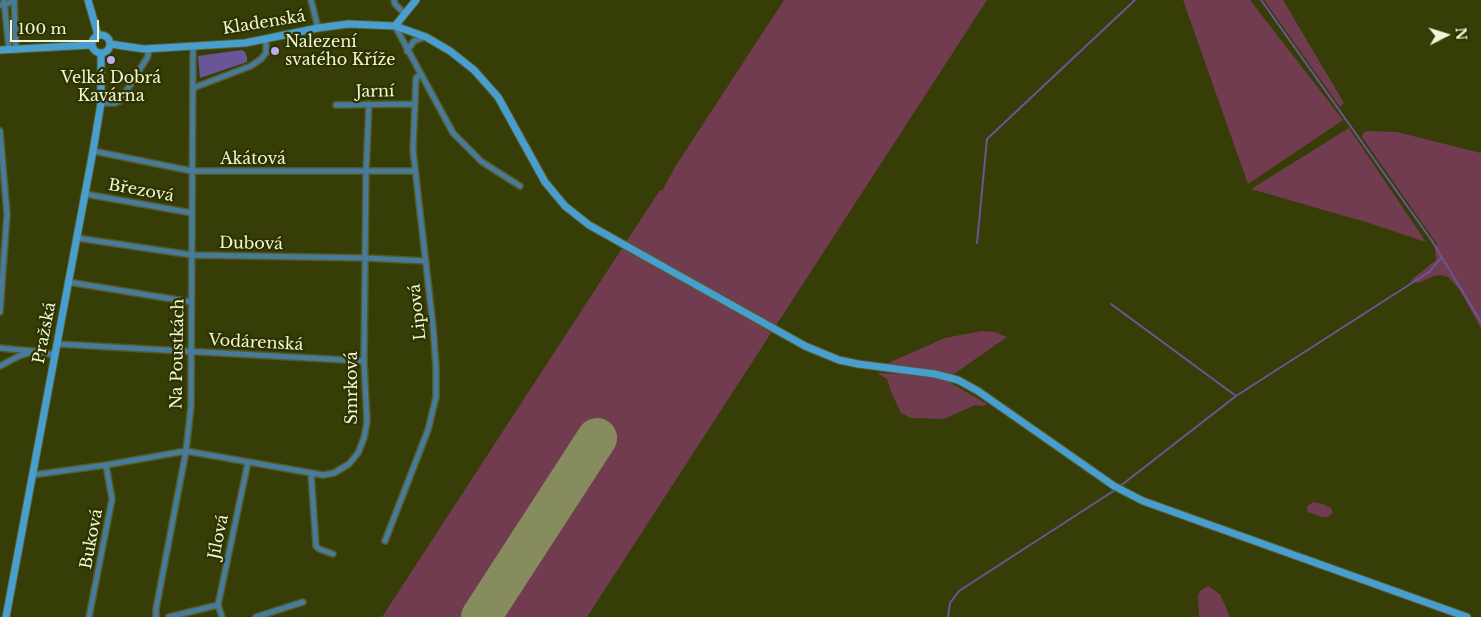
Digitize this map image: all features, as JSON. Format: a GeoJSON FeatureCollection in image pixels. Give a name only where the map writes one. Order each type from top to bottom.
{"type":"FeatureCollection","features":[{"type":"Feature","properties":{"kind":"street"},"geometry":{"type":"LineString","coordinates":[[14,0],[14,48],[3,3],[14,0]]}},
{"type":"Feature","properties":{"kind":"street"},"geometry":{"type":"LineString","coordinates":[[88,0],[98,35]]}},
{"type":"Feature","properties":{"kind":"street"},"geometry":{"type":"LineString","coordinates":[[311,0],[318,28]]}},
{"type":"Feature","properties":{"kind":"street"},"geometry":{"type":"LineString","coordinates":[[394,0],[395,4],[404,14]]}},
{"type":"Feature","properties":{"kind":"street"},"geometry":{"type":"LineString","coordinates":[[416,0],[395,26],[453,133],[482,162],[520,186]]}},
{"type":"Feature","properties":{"kind":"street","name":"Kladenská"},"geometry":{"type":"LineString","coordinates":[[110,44],[150,48],[245,43],[318,28],[348,24],[395,26],[426,37],[450,51],[474,70],[498,97],[546,182],[571,211],[588,225],[788,337],[839,360],[890,369],[935,374],[958,380],[978,391],[1114,486],[1143,501],[1467,617]]}},
{"type":"Feature","properties":{"kind":"street"},"geometry":{"type":"LineString","coordinates":[[91,45],[93,39],[98,35]]}},
{"type":"Feature","properties":{"kind":"street"},"geometry":{"type":"LineString","coordinates":[[91,45],[96,52],[101,54],[106,52],[110,44],[106,37],[98,35]]}},
{"type":"Feature","properties":{"kind":"street"},"geometry":{"type":"LineString","coordinates":[[408,51],[414,41],[426,37]]}},
{"type":"Feature","properties":{"kind":"street"},"geometry":{"type":"LineString","coordinates":[[193,88],[251,66],[266,53],[266,39]]}},
{"type":"Feature","properties":{"kind":"street"},"geometry":{"type":"LineString","coordinates":[[0,50],[91,45]]}},
{"type":"Feature","properties":{"kind":"street","name":"Na Poustkách"},"geometry":{"type":"LineString","coordinates":[[156,617],[186,451],[191,406],[193,46]]}},
{"type":"Feature","properties":{"kind":"street"},"geometry":{"type":"LineString","coordinates":[[101,103],[120,101],[147,58],[150,48]]}},
{"type":"Feature","properties":{"kind":"street","name":"Pražská"},"geometry":{"type":"LineString","coordinates":[[6,617],[93,151],[101,103],[101,54]]}},
{"type":"Feature","properties":{"kind":"street","name":"Lipová"},"geometry":{"type":"LineString","coordinates":[[384,541],[428,430],[436,397],[436,359],[413,150],[416,78],[421,74]]}},
{"type":"Feature","properties":{"kind":"street","name":"Smrková"},"geometry":{"type":"LineString","coordinates":[[32,475],[106,465],[186,451],[323,475],[334,473],[349,464],[358,452],[364,438],[367,422],[364,361],[366,172],[369,104]]}},
{"type":"Feature","properties":{"kind":"street","name":"Jarní"},"geometry":{"type":"LineString","coordinates":[[336,105],[414,104]]}},
{"type":"Feature","properties":{"kind":"street"},"geometry":{"type":"LineString","coordinates":[[0,131],[7,214],[0,312]]}},
{"type":"Feature","properties":{"kind":"street","name":"Akátová"},"geometry":{"type":"LineString","coordinates":[[93,151],[192,171],[415,171]]}},
{"type":"Feature","properties":{"kind":"street","name":"Březová"},"geometry":{"type":"LineString","coordinates":[[85,194],[192,213]]}},
{"type":"Feature","properties":{"kind":"street","name":"Dubová"},"geometry":{"type":"LineString","coordinates":[[77,238],[192,255],[426,261]]}},
{"type":"Feature","properties":{"kind":"street"},"geometry":{"type":"LineString","coordinates":[[68,282],[191,302]]}},
{"type":"Feature","properties":{"kind":"street","name":"Vodárenská"},"geometry":{"type":"LineString","coordinates":[[56,344],[364,361]]}},
{"type":"Feature","properties":{"kind":"street"},"geometry":{"type":"LineString","coordinates":[[0,348],[35,351],[54,355]]}},
{"type":"Feature","properties":{"kind":"street"},"geometry":{"type":"LineString","coordinates":[[0,366],[19,356],[35,351]]}},
{"type":"Feature","properties":{"kind":"street","name":"Jílová"},"geometry":{"type":"LineString","coordinates":[[218,605],[248,462]]}},
{"type":"Feature","properties":{"kind":"street","name":"Buková"},"geometry":{"type":"LineString","coordinates":[[90,617],[112,499],[106,465]]}},
{"type":"Feature","properties":{"kind":"street"},"geometry":{"type":"LineString","coordinates":[[311,473],[316,546],[333,554]]}},
{"type":"Feature","properties":{"kind":"street"},"geometry":{"type":"LineString","coordinates":[[256,617],[303,602]]}},
{"type":"Feature","properties":{"kind":"street"},"geometry":{"type":"LineString","coordinates":[[169,617],[218,605],[222,617]]}},
{"type":"Feature","properties":{"kind":"shaded area"},"geometry":{"type":"Polygon","coordinates":[[[784,0],[987,0],[587,617],[382,617],[660,190],[662,191],[675,167],[784,0]]]}},
{"type":"Feature","properties":{"kind":"shaded area"},"geometry":{"type":"Polygon","coordinates":[[[1183,0],[1250,0],[1343,120],[1248,184],[1183,0]]]}},
{"type":"Feature","properties":{"kind":"shaded area"},"geometry":{"type":"Polygon","coordinates":[[[1264,0],[1283,0],[1344,103],[1340,107],[1264,0]]]}},
{"type":"Feature","properties":{"kind":"shaded area"},"geometry":{"type":"Polygon","coordinates":[[[242,50],[245,52],[247,62],[200,78],[198,56],[242,50]]]}},
{"type":"Feature","properties":{"kind":"shaded area"},"geometry":{"type":"Polygon","coordinates":[[[1349,128],[1426,242],[1369,223],[1251,189],[1349,128]]]}},
{"type":"Feature","properties":{"kind":"shaded area"},"geometry":{"type":"Polygon","coordinates":[[[1367,131],[1397,132],[1481,153],[1481,328],[1459,289],[1448,277],[1434,276],[1418,283],[1410,281],[1436,260],[1435,249],[1437,244],[1362,137],[1363,133],[1367,131]]]}},
{"type":"Feature","properties":{"kind":"shaded area"},"geometry":{"type":"Polygon","coordinates":[[[981,331],[995,332],[1007,337],[954,374],[886,364],[945,338],[981,331]]]}},
{"type":"Feature","properties":{"kind":"shaded area"},"geometry":{"type":"Polygon","coordinates":[[[877,373],[927,375],[944,379],[987,404],[984,406],[975,405],[944,419],[911,418],[901,413],[887,379],[877,373]]]}},
{"type":"Feature","properties":{"kind":"shaded area"},"geometry":{"type":"Polygon","coordinates":[[[1313,502],[1331,508],[1333,513],[1328,517],[1321,517],[1308,512],[1306,507],[1313,502]]]}},
{"type":"Feature","properties":{"kind":"shaded area"},"geometry":{"type":"Polygon","coordinates":[[[1208,586],[1220,594],[1230,617],[1199,617],[1198,596],[1200,591],[1208,586]]]}},
{"type":"Feature","properties":{"kind":"waterway"},"geometry":{"type":"LineString","coordinates":[[977,243],[987,139],[1135,0]]}},
{"type":"Feature","properties":{"kind":"waterway"},"geometry":{"type":"LineString","coordinates":[[1261,0],[1432,241],[1481,322]]}},
{"type":"Feature","properties":{"kind":"waterway"},"geometry":{"type":"LineString","coordinates":[[1119,487],[1236,396],[1429,272],[1441,258]]}},
{"type":"Feature","properties":{"kind":"waterway"},"geometry":{"type":"LineString","coordinates":[[1111,304],[1236,396]]}},
{"type":"Feature","properties":{"kind":"waterway"},"geometry":{"type":"LineString","coordinates":[[948,617],[950,603],[959,591],[1115,490]]}},
{"type":"Feature","properties":{"kind":"runway"},"geometry":{"type":"LineString","coordinates":[[481,617],[597,438]]}},
{"type":"Feature","properties":{"kind":"place","name":"Nalezení svatého Kříže"},"geometry":{"type":"Point","coordinates":[275,51]}},
{"type":"Feature","properties":{"kind":"place","name":"Velká Dobrá Kavárna"},"geometry":{"type":"Point","coordinates":[111,60]}}]}
